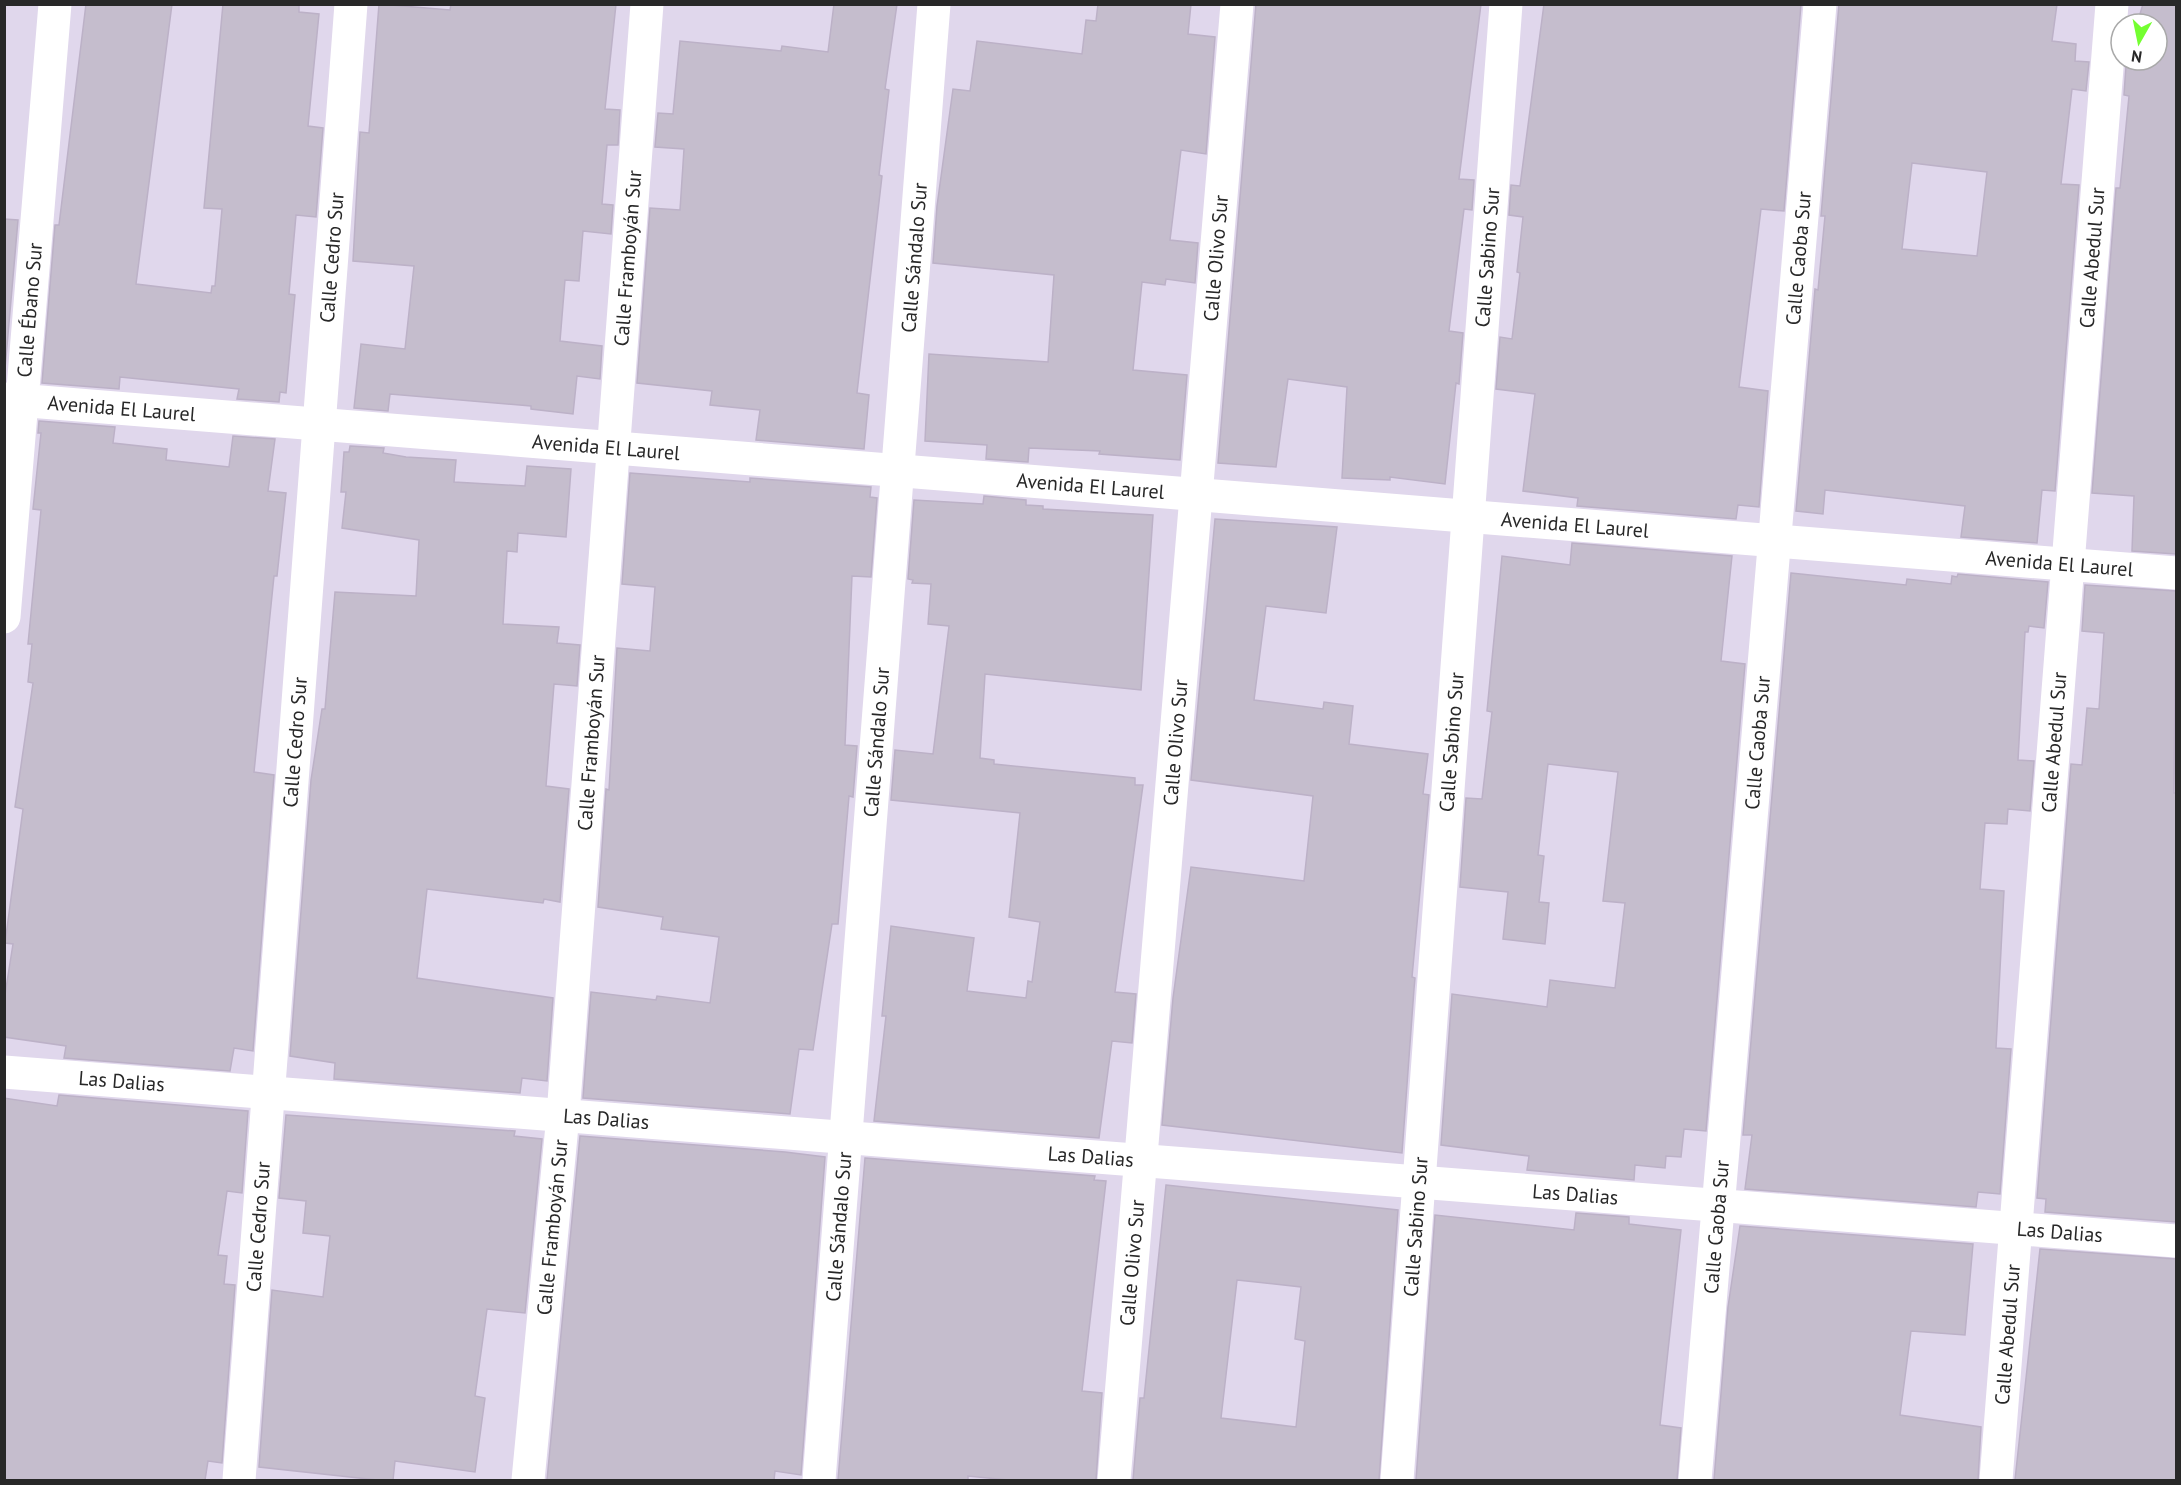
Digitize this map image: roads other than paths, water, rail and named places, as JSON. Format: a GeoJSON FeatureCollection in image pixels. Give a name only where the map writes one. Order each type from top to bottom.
{"type":"FeatureCollection","features":[{"type":"Feature","properties":{"kind":"street","name":"Calle Ébano Sur"},"geometry":{"type":"LineString","coordinates":[[4,617],[14,400],[55,4]]}},
{"type":"Feature","properties":{"kind":"street","name":"Calle Cedro Sur"},"geometry":{"type":"LineString","coordinates":[[239,1480],[351,4]]}},
{"type":"Feature","properties":{"kind":"street","name":"Calle Framboyán Sur"},"geometry":{"type":"LineString","coordinates":[[528,1480],[563,1115],[647,4]]}},
{"type":"Feature","properties":{"kind":"street","name":"Calle Sándalo Sur"},"geometry":{"type":"LineString","coordinates":[[819,1480],[934,4]]}},
{"type":"Feature","properties":{"kind":"street","name":"Calle Olivo Sur"},"geometry":{"type":"LineString","coordinates":[[1114,1480],[1237,4]]}},
{"type":"Feature","properties":{"kind":"street","name":"Calle Sabino Sur"},"geometry":{"type":"LineString","coordinates":[[1397,1480],[1506,4]]}},
{"type":"Feature","properties":{"kind":"street","name":"Calle Caoba Sur"},"geometry":{"type":"LineString","coordinates":[[1695,1480],[1820,4]]}},
{"type":"Feature","properties":{"kind":"street","name":"Calle Abedul Sur"},"geometry":{"type":"LineString","coordinates":[[1996,1480],[2112,4]]}},
{"type":"Feature","properties":{"kind":"street","name":"Avenida El Laurel"},"geometry":{"type":"LineString","coordinates":[[14,400],[2176,573]]}},
{"type":"Feature","properties":{"kind":"street","name":"Las Dalias"},"geometry":{"type":"LineString","coordinates":[[4,1072],[2176,1241]]}}]}
